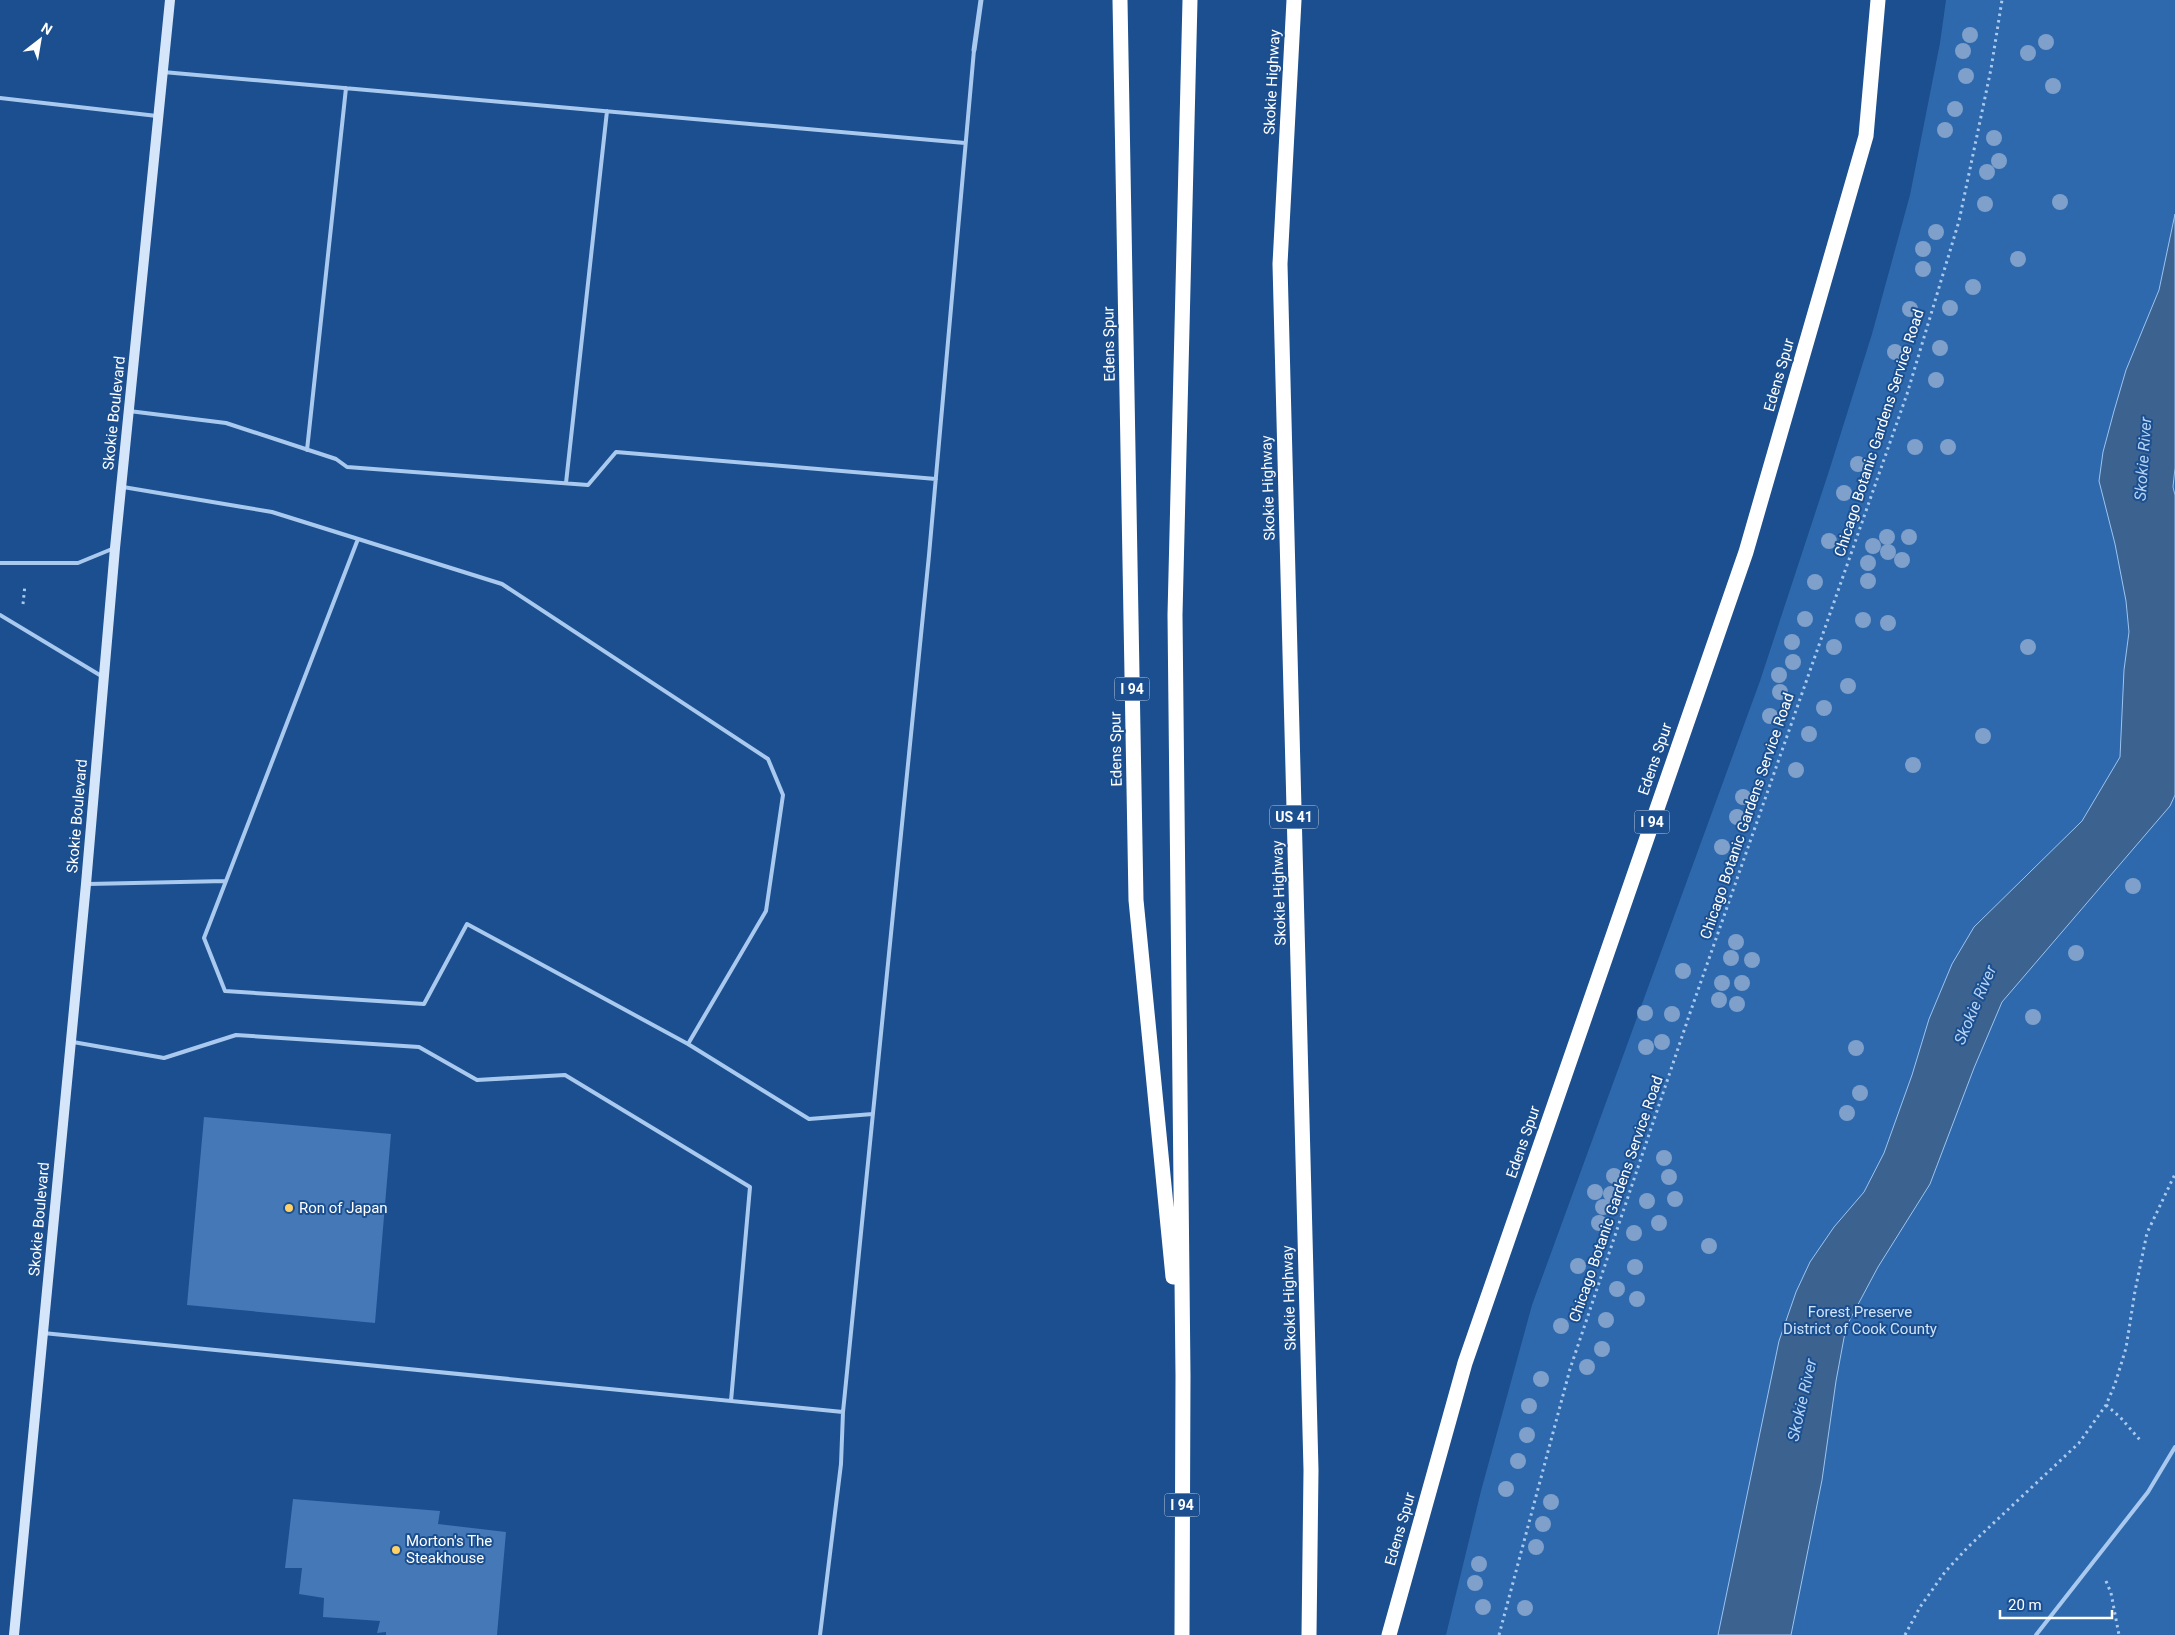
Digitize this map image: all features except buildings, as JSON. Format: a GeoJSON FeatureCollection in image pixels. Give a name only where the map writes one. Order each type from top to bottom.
{"type":"FeatureCollection","features":[{"type":"Feature","properties":{"kind":"highway","name":"Edens Spur"},"geometry":{"type":"LineString","coordinates":[[1120,0],[1136,900],[1182,1376]]}},
{"type":"Feature","properties":{"kind":"highway"},"geometry":{"type":"LineString","coordinates":[[1182,1376],[1175,615],[1190,0]]}},
{"type":"Feature","properties":{"kind":"highway","name":"Skokie Highway"},"geometry":{"type":"LineString","coordinates":[[1294,0],[1280,264],[1311,1470],[1309,1635]]}},
{"type":"Feature","properties":{"kind":"highway","name":"Edens Spur"},"geometry":{"type":"LineString","coordinates":[[1389,1635],[1465,1363],[1746,552],[1866,136],[1878,0]]}},
{"type":"Feature","properties":{"kind":"highway","name":"I 94"},"geometry":{"type":"LineString","coordinates":[[1182,1376],[1182,1635]]}},
{"type":"Feature","properties":{"kind":"main road","name":"Skokie Boulevard"},"geometry":{"type":"LineString","coordinates":[[14,1635],[86,884],[115,548],[170,0]]}},
{"type":"Feature","properties":{"kind":"street"},"geometry":{"type":"LineString","coordinates":[[974,50],[981,0]]}},
{"type":"Feature","properties":{"kind":"lane"},"geometry":{"type":"LineString","coordinates":[[820,1635],[841,1464],[843,1412],[936,478],[974,50]]}},
{"type":"Feature","properties":{"kind":"lane"},"geometry":{"type":"LineString","coordinates":[[163,72],[965,143]]}},
{"type":"Feature","properties":{"kind":"lane"},"geometry":{"type":"LineString","coordinates":[[308,450],[346,88]]}},
{"type":"Feature","properties":{"kind":"lane"},"geometry":{"type":"LineString","coordinates":[[0,98],[159,116]]}},
{"type":"Feature","properties":{"kind":"lane"},"geometry":{"type":"LineString","coordinates":[[566,483],[607,111]]}},
{"type":"Feature","properties":{"kind":"lane"},"geometry":{"type":"LineString","coordinates":[[129,410],[226,423],[336,459],[347,467],[588,485],[616,452],[936,478]]}},
{"type":"Feature","properties":{"kind":"lane"},"geometry":{"type":"LineString","coordinates":[[121,487],[272,512],[502,584],[768,759],[784,795],[766,910],[688,1044]]}},
{"type":"Feature","properties":{"kind":"lane"},"geometry":{"type":"LineString","coordinates":[[358,538],[204,938],[225,990],[424,1004],[467,924],[688,1044],[809,1119],[873,1114]]}},
{"type":"Feature","properties":{"kind":"lane"},"geometry":{"type":"LineString","coordinates":[[0,563],[78,563],[115,548]]}},
{"type":"Feature","properties":{"kind":"lane"},"geometry":{"type":"LineString","coordinates":[[0,615],[104,677]]}},
{"type":"Feature","properties":{"kind":"lane"},"geometry":{"type":"LineString","coordinates":[[86,884],[226,881]]}},
{"type":"Feature","properties":{"kind":"lane"},"geometry":{"type":"LineString","coordinates":[[71,1041],[164,1058],[236,1035],[419,1047],[477,1080],[565,1075],[750,1187],[731,1401]]}},
{"type":"Feature","properties":{"kind":"lane"},"geometry":{"type":"LineString","coordinates":[[43,1333],[843,1412]]}},
{"type":"Feature","properties":{"kind":"lane"},"geometry":{"type":"LineString","coordinates":[[2036,1635],[2148,1492],[2175,1447]]}},
{"type":"Feature","properties":{"kind":"path","name":"Chicago Botanic Gardens Service Road"},"geometry":{"type":"LineString","coordinates":[[1499,1635],[1570,1369],[1701,983],[1907,394],[1959,221],[1991,69],[2002,0]]}},
{"type":"Feature","properties":{"kind":"path"},"geometry":{"type":"LineString","coordinates":[[23,608],[25,580]]}},
{"type":"Feature","properties":{"kind":"path"},"geometry":{"type":"LineString","coordinates":[[1905,1635],[1924,1601],[1945,1572],[1968,1547],[2079,1442],[2106,1405],[2126,1348],[2134,1290],[2147,1233],[2175,1174]]}},
{"type":"Feature","properties":{"kind":"path"},"geometry":{"type":"LineString","coordinates":[[2106,1405],[2120,1417],[2140,1440]]}},
{"type":"Feature","properties":{"kind":"path"},"geometry":{"type":"LineString","coordinates":[[2091,1566],[2108,1583],[2119,1635]]}},
{"type":"Feature","properties":{"kind":"green space","name":"Forest Preserve District of Cook County"},"geometry":{"type":"Polygon","coordinates":[[[1946,0],[2175,0],[2175,1635],[1446,1635],[1481,1491],[1532,1305],[1760,681],[1872,334],[1910,195],[1940,43],[1946,0]]]}},
{"type":"Feature","properties":{"kind":"water","name":"Skokie River"},"geometry":{"type":"Polygon","coordinates":[[[2175,214],[2175,468],[2173,487],[2175,495],[2175,795],[2170,806],[2002,1002],[1974,1068],[1930,1184],[1878,1267],[1846,1327],[1836,1381],[1822,1480],[1791,1635],[1718,1635],[1779,1341],[1796,1292],[1810,1262],[1834,1227],[1864,1192],[1884,1153],[1912,1075],[1929,1019],[1952,964],[1974,927],[2082,821],[2120,757],[2124,670],[2129,632],[2126,601],[2115,544],[2099,481],[2103,452],[2126,370],[2159,290],[2175,214]]]}},
{"type":"Feature","properties":{"kind":"place","name":"Ron of Japan"},"geometry":{"type":"Point","coordinates":[289,1208]}},
{"type":"Feature","properties":{"kind":"place","name":"Morton's The Steakhouse"},"geometry":{"type":"Point","coordinates":[396,1550]}}]}
